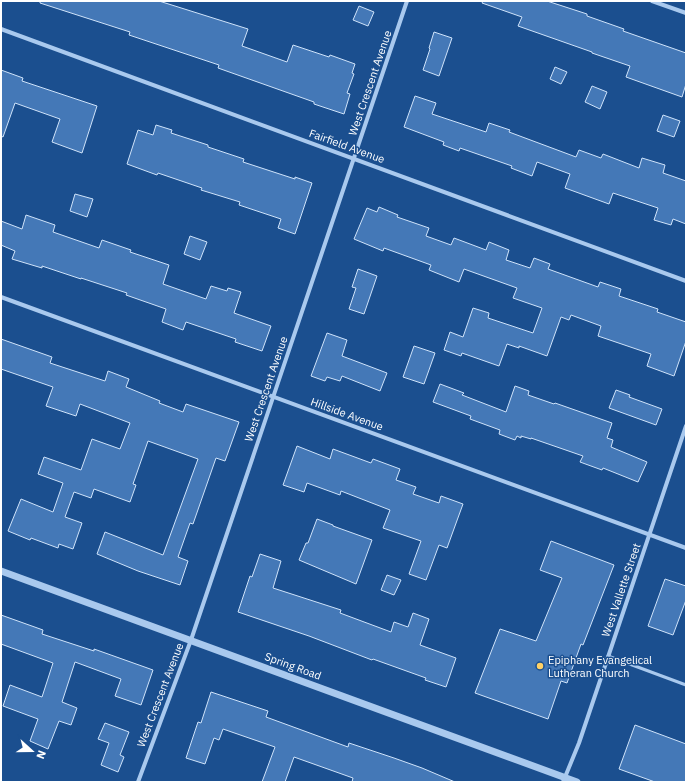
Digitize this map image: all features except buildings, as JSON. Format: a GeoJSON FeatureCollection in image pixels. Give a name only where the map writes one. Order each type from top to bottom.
{"type":"FeatureCollection","features":[{"type":"Feature","properties":{"kind":"street","name":"West Crescent Avenue"},"geometry":{"type":"LineString","coordinates":[[138,782],[191,640],[407,1]]}},
{"type":"Feature","properties":{"kind":"street"},"geometry":{"type":"LineString","coordinates":[[652,1],[686,14]]}},
{"type":"Feature","properties":{"kind":"street","name":"Fairfield Avenue"},"geometry":{"type":"LineString","coordinates":[[1,29],[686,281]]}},
{"type":"Feature","properties":{"kind":"street","name":"Hillside Avenue"},"geometry":{"type":"LineString","coordinates":[[1,297],[686,548]]}},
{"type":"Feature","properties":{"kind":"street","name":"West Vallette Street"},"geometry":{"type":"LineString","coordinates":[[564,780],[579,743],[686,426]]}},
{"type":"Feature","properties":{"kind":"street","name":"Spring Road"},"geometry":{"type":"LineString","coordinates":[[1,571],[191,640],[564,780],[577,782]]}},
{"type":"Feature","properties":{"kind":"lane"},"geometry":{"type":"LineString","coordinates":[[608,656],[686,685]]}},
{"type":"Feature","properties":{"kind":"place","name":"Epiphany Evangelical Lutheran Church"},"geometry":{"type":"Point","coordinates":[540,666]}}]}
